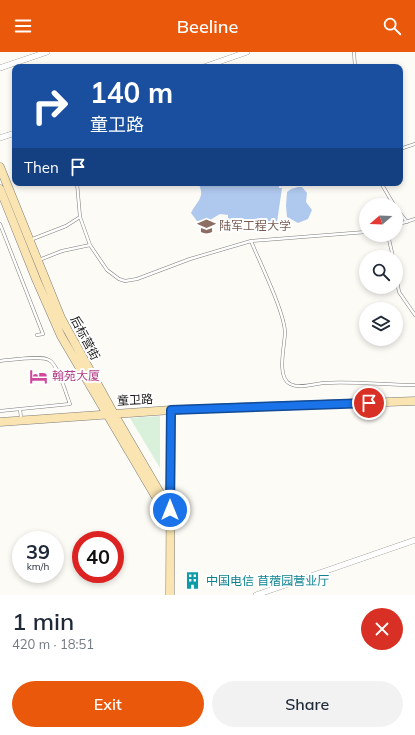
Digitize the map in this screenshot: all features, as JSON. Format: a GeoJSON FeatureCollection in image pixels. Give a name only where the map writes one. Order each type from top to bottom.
{"type":"FeatureCollection","features":[{"type":"Feature","properties":{"kind":"street"},"geometry":{"type":"LineString","coordinates":[[0,68],[47,52]]}},
{"type":"Feature","properties":{"kind":"street"},"geometry":{"type":"LineString","coordinates":[[212,64],[246,52]]}},
{"type":"Feature","properties":{"kind":"street"},"geometry":{"type":"LineString","coordinates":[[0,138],[12,134]]}},
{"type":"Feature","properties":{"kind":"street","name":"后标营街"},"geometry":{"type":"LineString","coordinates":[[0,168],[33,263],[110,414],[170,521]]}},
{"type":"Feature","properties":{"kind":"street","name":"后标营街"},"geometry":{"type":"LineString","coordinates":[[0,189],[25,242]]}},
{"type":"Feature","properties":{"kind":"street","name":"童卫路"},"geometry":{"type":"LineString","coordinates":[[0,422],[171,410],[415,401]]}},
{"type":"Feature","properties":{"kind":"street"},"geometry":{"type":"LineString","coordinates":[[170,595],[171,410]]}},
{"type":"Feature","properties":{"kind":"street","name":"后标营街"},"geometry":{"type":"LineString","coordinates":[[110,414],[170,510]]}},
{"type":"Feature","properties":{"kind":"street"},"geometry":{"type":"LineString","coordinates":[[256,595],[415,540]]}},
{"type":"Feature","properties":{"kind":"lane"},"geometry":{"type":"LineString","coordinates":[[354,52],[355,64]]}},
{"type":"Feature","properties":{"kind":"lane"},"geometry":{"type":"LineString","coordinates":[[403,148],[415,144]]}},
{"type":"Feature","properties":{"kind":"lane"},"geometry":{"type":"LineString","coordinates":[[77,186],[80,217],[90,245],[106,270],[119,279],[125,281],[153,274],[190,259],[251,241],[359,233]]}},
{"type":"Feature","properties":{"kind":"lane"},"geometry":{"type":"LineString","coordinates":[[383,186],[390,198]]}},
{"type":"Feature","properties":{"kind":"lane"},"geometry":{"type":"LineString","coordinates":[[25,242],[66,226],[80,217]]}},
{"type":"Feature","properties":{"kind":"lane"},"geometry":{"type":"LineString","coordinates":[[403,217],[407,222]]}},
{"type":"Feature","properties":{"kind":"lane"},"geometry":{"type":"LineString","coordinates":[[403,223],[415,219]]}},
{"type":"Feature","properties":{"kind":"lane"},"geometry":{"type":"LineString","coordinates":[[0,224],[44,334],[37,335]]}},
{"type":"Feature","properties":{"kind":"lane"},"geometry":{"type":"LineString","coordinates":[[251,241],[277,304],[285,331],[282,367],[283,375],[286,381],[291,385],[301,386],[325,383],[415,385]]}},
{"type":"Feature","properties":{"kind":"lane"},"geometry":{"type":"LineString","coordinates":[[33,263],[62,251],[90,245]]}},
{"type":"Feature","properties":{"kind":"lane"},"geometry":{"type":"LineString","coordinates":[[400,294],[415,315]]}},
{"type":"Feature","properties":{"kind":"lane"},"geometry":{"type":"LineString","coordinates":[[0,361],[42,358],[50,360],[70,404],[0,411]]}},
{"type":"Feature","properties":{"kind":"lane"},"geometry":{"type":"LineString","coordinates":[[20,409],[21,421]]}},
{"type":"Feature","properties":{"kind":"green space"},"geometry":{"type":"Polygon","coordinates":[[[160,416],[160,468],[130,418],[160,416]]]}},
{"type":"Feature","properties":{"kind":"water"},"geometry":{"type":"Polygon","coordinates":[[[199,186],[279,186],[279,188],[282,188],[277,222],[273,222],[273,224],[228,219],[228,215],[220,214],[210,220],[197,221],[191,213],[200,199],[199,186]]]}},
{"type":"Feature","properties":{"kind":"water"},"geometry":{"type":"Polygon","coordinates":[[[298,187],[302,187],[307,193],[306,202],[312,210],[308,219],[298,223],[287,217],[286,206],[287,192],[298,187]]]}},
{"type":"Feature","properties":{"kind":"place","name":"陆军工程大学"},"geometry":{"type":"Point","coordinates":[206,226]}},
{"type":"Feature","properties":{"kind":"place","name":"翰苑大厦"},"geometry":{"type":"Point","coordinates":[39,376]}},
{"type":"Feature","properties":{"kind":"place","name":"中国电信 苜蓿园营业厅"},"geometry":{"type":"Point","coordinates":[193,581]}},
{"type":"Feature","properties":{"kind":"route"},"geometry":{"type":"LineString","coordinates":[[170,510],[171,410],[369,403]]}}]}
